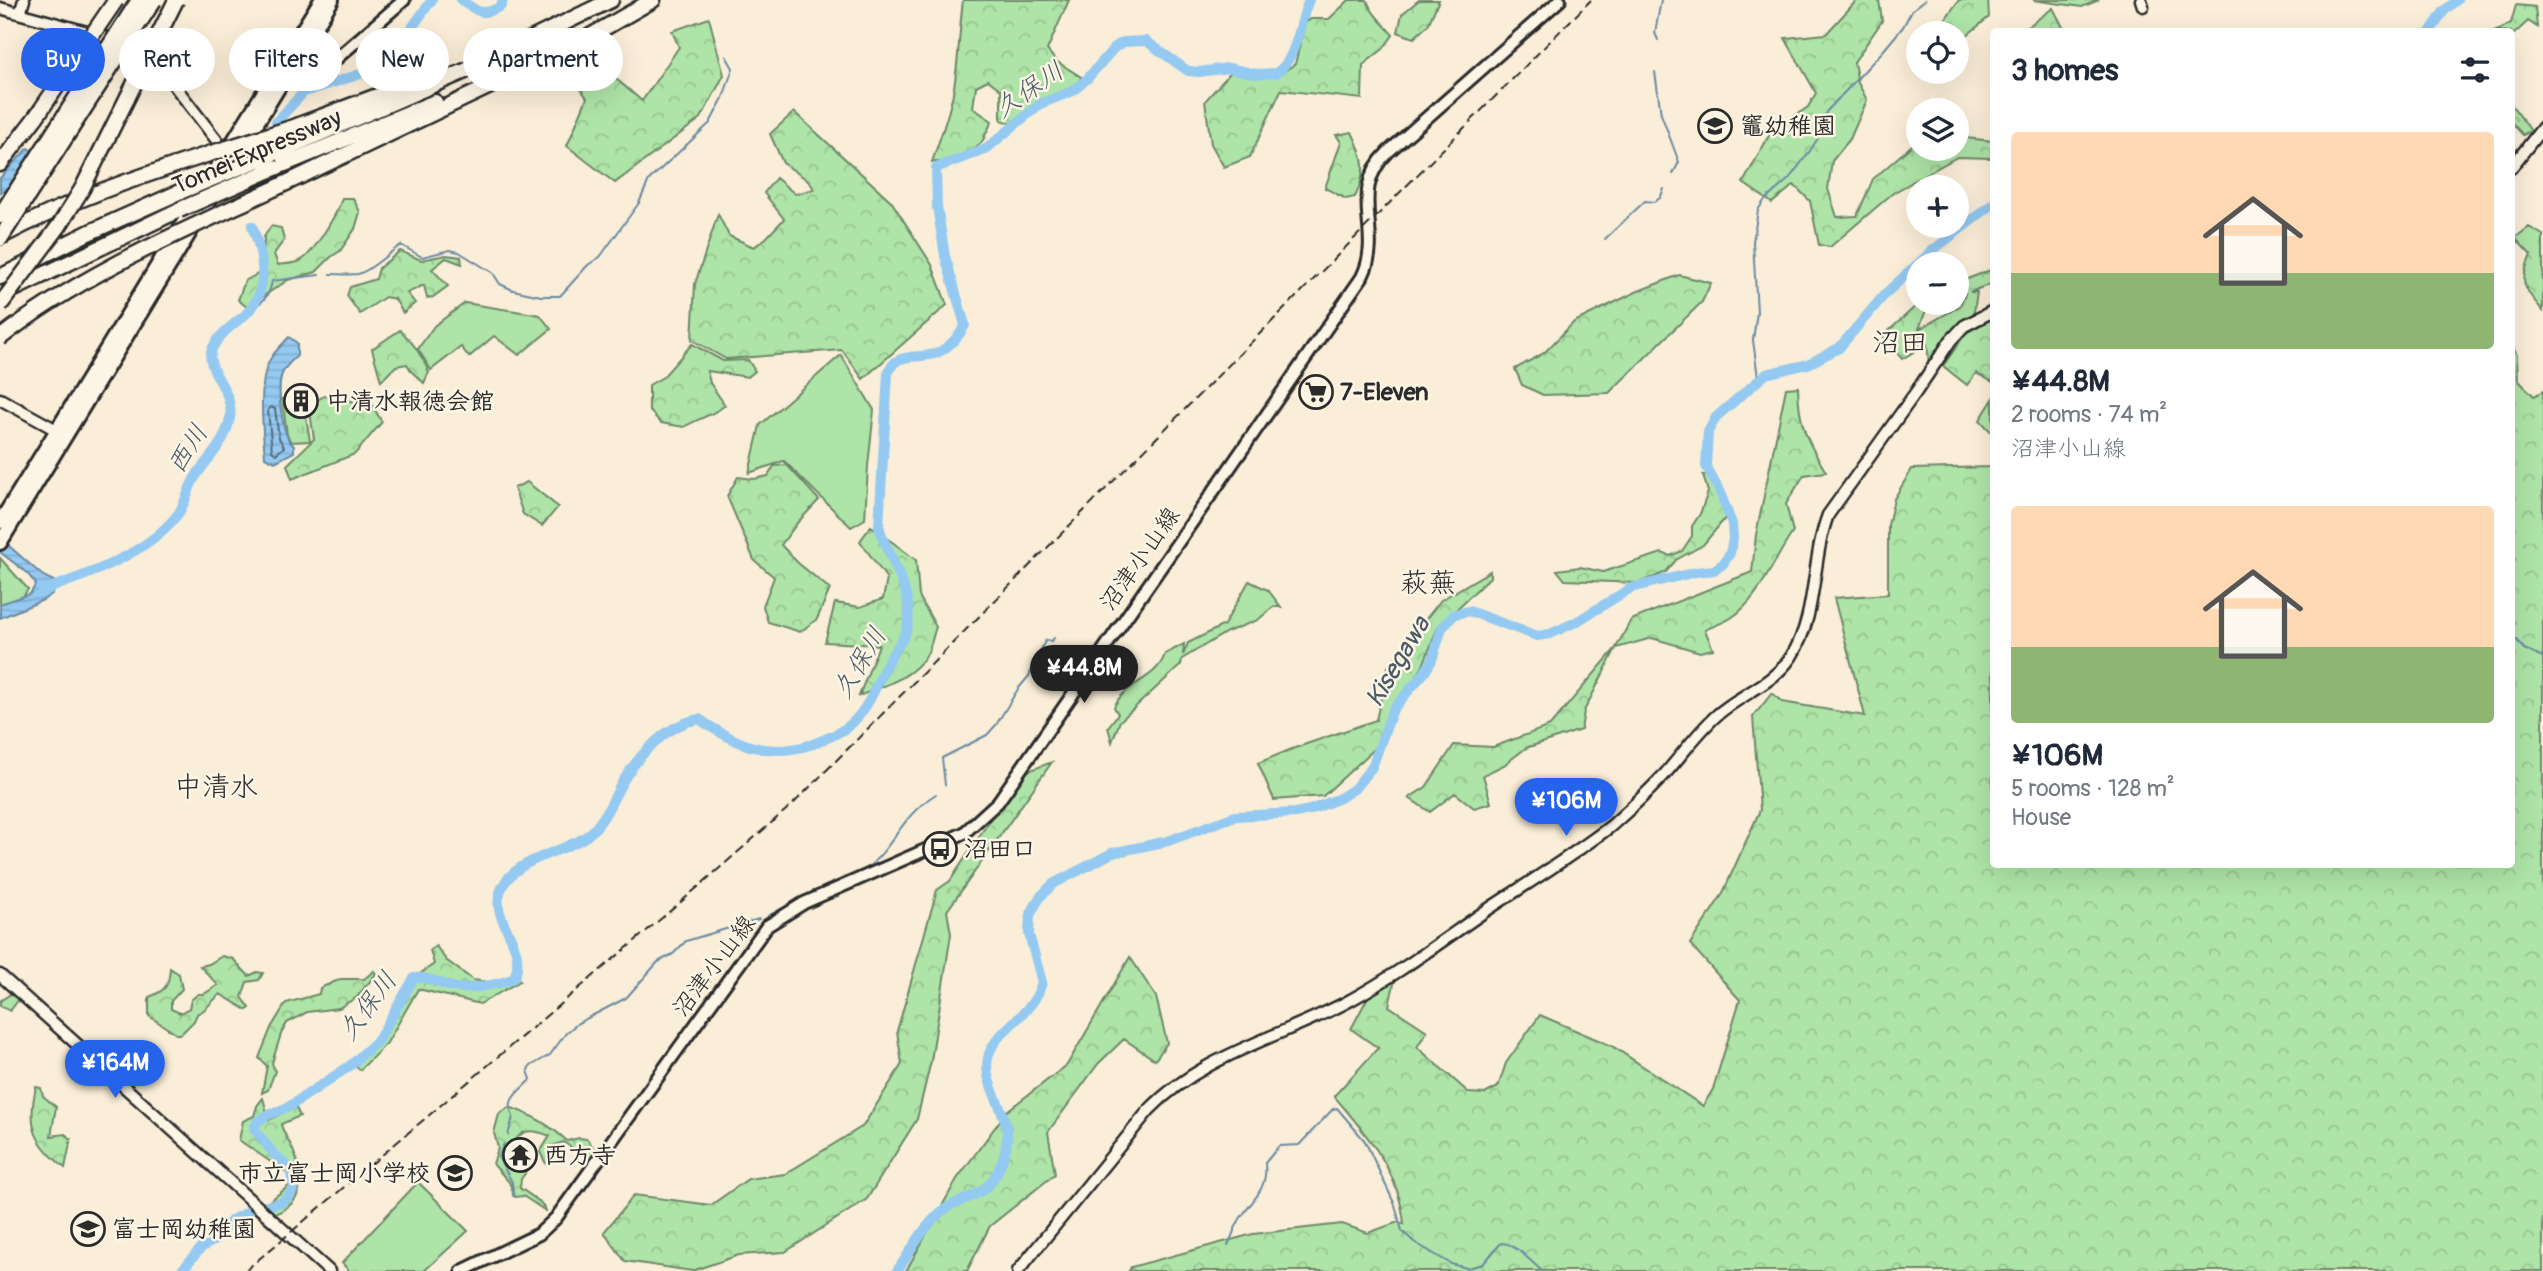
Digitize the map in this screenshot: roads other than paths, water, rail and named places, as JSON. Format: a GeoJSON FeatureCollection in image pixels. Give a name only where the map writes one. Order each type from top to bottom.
{"type":"FeatureCollection","features":[{"type":"Feature","properties":{"kind":"highway"},"geometry":{"type":"LineString","coordinates":[[0,164],[52,95],[116,0]]}},
{"type":"Feature","properties":{"kind":"highway"},"geometry":{"type":"LineString","coordinates":[[0,216],[139,0]]}},
{"type":"Feature","properties":{"kind":"highway"},"geometry":{"type":"LineString","coordinates":[[2,237],[154,0]]}},
{"type":"Feature","properties":{"kind":"highway"},"geometry":{"type":"LineString","coordinates":[[0,304],[51,237],[82,189],[176,0]]}},
{"type":"Feature","properties":{"kind":"highway"},"geometry":{"type":"LineString","coordinates":[[2,533],[192,211],[219,152],[321,0]]}},
{"type":"Feature","properties":{"kind":"highway"},"geometry":{"type":"LineString","coordinates":[[314,28],[331,0]]}},
{"type":"Feature","properties":{"kind":"highway"},"geometry":{"type":"LineString","coordinates":[[2,237],[97,191],[291,128],[439,73],[604,0]]}},
{"type":"Feature","properties":{"kind":"highway","name":"Tomei Expressway"},"geometry":{"type":"LineString","coordinates":[[0,277],[88,233],[182,191],[472,68],[611,0]]}},
{"type":"Feature","properties":{"kind":"highway"},"geometry":{"type":"LineString","coordinates":[[0,338],[44,306],[110,267],[566,50],[650,0]]}},
{"type":"Feature","properties":{"kind":"highway","name":"Tomei Expressway"},"geometry":{"type":"LineString","coordinates":[[0,296],[179,210],[471,86],[650,0]]}},
{"type":"Feature","properties":{"kind":"highway"},"geometry":{"type":"LineString","coordinates":[[61,433],[275,91]]}},
{"type":"Feature","properties":{"kind":"main road"},"geometry":{"type":"LineString","coordinates":[[342,54],[404,0]]}},
{"type":"Feature","properties":{"kind":"main road","name":"沼津小山線"},"geometry":{"type":"LineString","coordinates":[[462,1271],[539,1234],[556,1219],[767,926],[804,903],[964,833],[998,802],[1362,277],[1370,248],[1367,195],[1374,169],[1388,152],[1560,0]]}},
{"type":"Feature","properties":{"kind":"street"},"geometry":{"type":"LineString","coordinates":[[20,13],[24,0]]}},
{"type":"Feature","properties":{"kind":"street"},"geometry":{"type":"LineString","coordinates":[[0,8],[105,37],[132,48],[167,76],[219,152]]}},
{"type":"Feature","properties":{"kind":"street"},"geometry":{"type":"LineString","coordinates":[[2515,163],[2543,127]]}},
{"type":"Feature","properties":{"kind":"street"},"geometry":{"type":"LineString","coordinates":[[1018,1271],[1149,1110],[1172,1088],[1216,1062],[1348,1001],[1388,977],[1568,855],[1610,826],[1630,808],[1664,775],[1701,730],[1718,714],[1772,679],[1791,656],[1805,627],[1821,533],[1828,515],[1951,340],[1964,326],[1990,312]]}},
{"type":"Feature","properties":{"kind":"street"},"geometry":{"type":"LineString","coordinates":[[0,399],[61,433]]}},
{"type":"Feature","properties":{"kind":"street"},"geometry":{"type":"LineString","coordinates":[[0,975],[329,1271]]}},
{"type":"Feature","properties":{"kind":"water"},"geometry":{"type":"Polygon","coordinates":[[[28,148],[55,166],[0,193],[0,178],[28,148]]]}},
{"type":"Feature","properties":{"kind":"water"},"geometry":{"type":"Polygon","coordinates":[[[289,337],[297,343],[297,356],[282,374],[280,401],[283,423],[294,446],[294,452],[275,462],[265,457],[262,392],[271,358],[289,337]]]}},
{"type":"Feature","properties":{"kind":"water"},"geometry":{"type":"Polygon","coordinates":[[[0,538],[43,576],[54,581],[52,594],[0,618],[0,604],[30,594],[36,584],[27,573],[0,552],[0,538]]]}},
{"type":"Feature","properties":{"kind":"waterway","name":"西川"},"geometry":{"type":"LineString","coordinates":[[276,122],[304,92],[367,72],[378,65],[403,39],[432,0]]}},
{"type":"Feature","properties":{"kind":"waterway","name":"西川"},"geometry":{"type":"LineString","coordinates":[[461,0],[480,12],[501,6],[503,0]]}},
{"type":"Feature","properties":{"kind":"waterway","name":"久保川"},"geometry":{"type":"LineString","coordinates":[[181,1271],[202,1247],[215,1240],[232,1220],[251,1210],[282,1202],[289,1196],[294,1188],[290,1169],[254,1129],[257,1122],[290,1106],[351,1065],[378,1040],[414,978],[466,988],[493,985],[514,978],[517,955],[499,907],[499,897],[504,884],[524,865],[588,835],[604,817],[630,771],[655,742],[676,727],[699,719],[726,736],[753,747],[767,750],[796,748],[838,733],[851,724],[862,711],[905,634],[908,623],[907,598],[879,526],[888,374],[891,366],[902,359],[941,351],[957,337],[965,325],[945,256],[937,206],[936,168],[986,149],[1040,104],[1073,91],[1123,42],[1146,41],[1188,71],[1228,68],[1257,74],[1276,73],[1289,59],[1309,0]]}},
{"type":"Feature","properties":{"kind":"waterway"},"geometry":{"type":"LineString","coordinates":[[1658,40],[1655,33],[1661,0]]}},
{"type":"Feature","properties":{"kind":"waterway"},"geometry":{"type":"LineString","coordinates":[[1758,378],[1753,340],[1757,312],[1753,242],[1758,210],[1764,201],[1789,179],[1810,151],[1818,138],[1826,112],[1883,51],[1903,27],[1912,10],[1925,0]]}},
{"type":"Feature","properties":{"kind":"waterway","name":"Kisegawa"},"geometry":{"type":"LineString","coordinates":[[2433,28],[2444,11],[2457,0]]}},
{"type":"Feature","properties":{"kind":"waterway"},"geometry":{"type":"LineString","coordinates":[[330,274],[363,272],[401,245],[422,257],[450,250],[459,252],[493,273],[500,284],[513,290],[541,296],[560,296],[588,265],[600,257],[639,203],[649,180],[710,123],[723,98],[733,68],[726,56]]}},
{"type":"Feature","properties":{"kind":"waterway"},"geometry":{"type":"LineString","coordinates":[[1655,72],[1661,114],[1679,162],[1673,174]]}},
{"type":"Feature","properties":{"kind":"waterway"},"geometry":{"type":"LineString","coordinates":[[1605,239],[1645,201],[1654,202],[1660,198],[1664,189]]}},
{"type":"Feature","properties":{"kind":"waterway","name":"Kisegawa"},"geometry":{"type":"LineString","coordinates":[[897,1271],[935,1217],[984,1189],[1002,1163],[1007,1131],[990,1083],[987,1064],[994,1044],[1038,993],[1042,982],[1029,934],[1030,915],[1040,897],[1053,884],[1112,853],[1168,841],[1235,816],[1310,810],[1354,789],[1372,767],[1393,709],[1425,672],[1432,660],[1442,628],[1455,614],[1469,611],[1537,636],[1550,634],[1576,622],[1631,588],[1714,570],[1723,564],[1730,553],[1732,524],[1720,492],[1706,466],[1708,432],[1716,417],[1766,374],[1808,364],[1839,348],[1885,294],[1933,250],[1990,206]]}},
{"type":"Feature","properties":{"kind":"waterway","name":"西川"},"geometry":{"type":"LineString","coordinates":[[41,593],[110,564],[136,551],[159,534],[178,514],[196,476],[221,442],[228,427],[230,408],[210,357],[218,339],[245,315],[259,295],[262,284],[261,260],[252,226]]}},
{"type":"Feature","properties":{"kind":"waterway"},"geometry":{"type":"LineString","coordinates":[[250,308],[265,298],[272,281],[319,275]]}},
{"type":"Feature","properties":{"kind":"waterway"},"geometry":{"type":"LineString","coordinates":[[945,785],[942,758],[987,735],[1029,676],[1046,640],[1051,641],[1054,638]]}},
{"type":"Feature","properties":{"kind":"waterway"},"geometry":{"type":"LineString","coordinates":[[2515,638],[2524,649],[2543,657]]}},
{"type":"Feature","properties":{"kind":"waterway"},"geometry":{"type":"LineString","coordinates":[[862,872],[882,853],[913,813],[936,794]]}},
{"type":"Feature","properties":{"kind":"waterway"},"geometry":{"type":"LineString","coordinates":[[768,916],[796,901]]}},
{"type":"Feature","properties":{"kind":"waterway"},"geometry":{"type":"LineString","coordinates":[[508,1135],[513,1117],[510,1105],[531,1079],[529,1067],[550,1055],[566,1033],[578,1023],[626,998],[658,962],[673,954],[686,941],[759,919]]}},
{"type":"Feature","properties":{"kind":"waterway"},"geometry":{"type":"LineString","coordinates":[[1228,1245],[1240,1219],[1262,1187],[1265,1163],[1279,1146],[1299,1145],[1337,1108],[1365,1141],[1395,1205],[1402,1231],[1414,1242],[1451,1264],[1467,1268],[1483,1264],[1501,1243],[1508,1244],[1542,1271]]}},
{"type":"Feature","properties":{"kind":"waterway"},"geometry":{"type":"LineString","coordinates":[[504,1144],[498,1157],[512,1182],[513,1196]]}},
{"type":"Feature","properties":{"kind":"railway"},"geometry":{"type":"LineString","coordinates":[[245,1271],[794,803],[1591,0]]}},
{"type":"Feature","properties":{"kind":"place","name":"竈幼稚園"},"geometry":{"type":"Point","coordinates":[1715,126]}},
{"type":"Feature","properties":{"kind":"place","name":"7-Eleven"},"geometry":{"type":"Point","coordinates":[1316,392]}},
{"type":"Feature","properties":{"kind":"place","name":"中清水報徳会館"},"geometry":{"type":"Point","coordinates":[301,401]}},
{"type":"Feature","properties":{"kind":"place","name":"沼田口"},"geometry":{"type":"Point","coordinates":[940,849]}},
{"type":"Feature","properties":{"kind":"place","name":"西方寺"},"geometry":{"type":"Point","coordinates":[520,1155]}},
{"type":"Feature","properties":{"kind":"place","name":"市立富士岡小学校"},"geometry":{"type":"Point","coordinates":[455,1173]}},
{"type":"Feature","properties":{"kind":"place","name":"富士岡幼稚園"},"geometry":{"type":"Point","coordinates":[88,1229]}},
{"type":"Feature","properties":{"kind":"district","name":"沼田"},"geometry":{"type":"Point","coordinates":[1900,343]}},
{"type":"Feature","properties":{"kind":"district","name":"萩蕪"},"geometry":{"type":"Point","coordinates":[1428,583]}},
{"type":"Feature","properties":{"kind":"district","name":"中清水"},"geometry":{"type":"Point","coordinates":[216,787]}}]}
